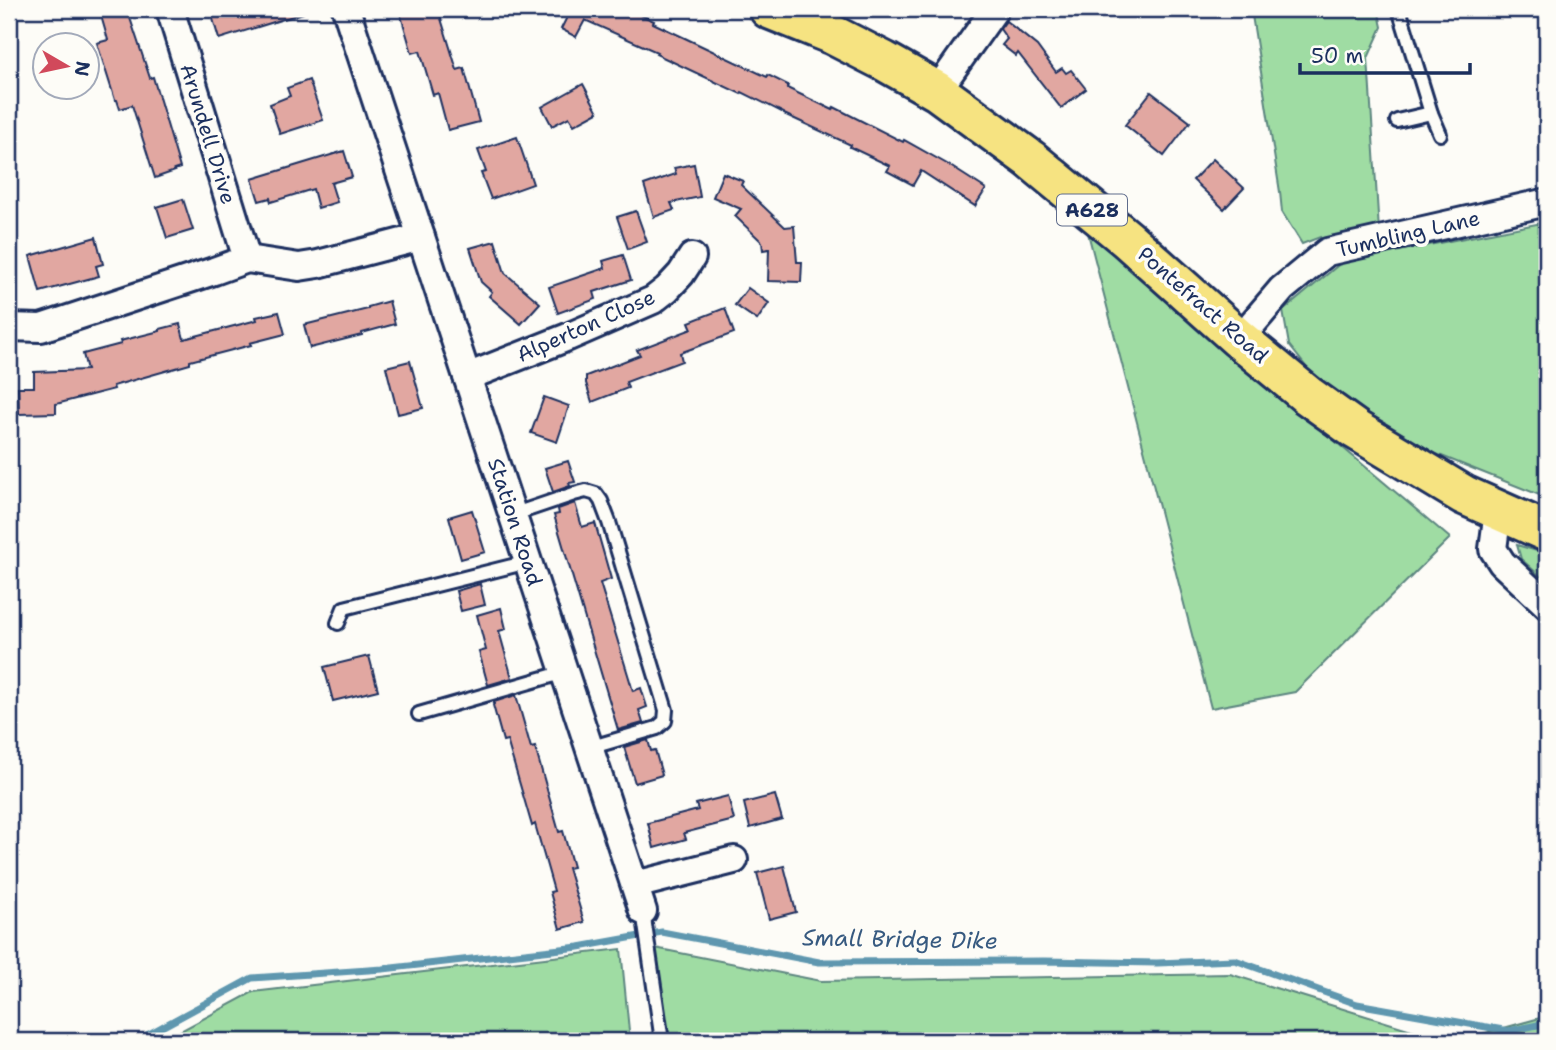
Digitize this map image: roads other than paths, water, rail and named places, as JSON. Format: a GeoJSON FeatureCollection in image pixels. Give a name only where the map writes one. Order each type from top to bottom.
{"type":"FeatureCollection","features":[{"type":"Feature","properties":{"kind":"highway","name":"Pontefract Road"},"geometry":{"type":"LineString","coordinates":[[769,9],[831,34],[937,91],[1030,159],[1307,395],[1356,430],[1464,495],[1547,532]]}},
{"type":"Feature","properties":{"kind":"street","name":"Arundell Drive"},"geometry":{"type":"LineString","coordinates":[[170,9],[247,259]]}},
{"type":"Feature","properties":{"kind":"street","name":"Station Road"},"geometry":{"type":"LineString","coordinates":[[346,9],[643,911]]}},
{"type":"Feature","properties":{"kind":"street"},"geometry":{"type":"LineString","coordinates":[[937,91],[995,9]]}},
{"type":"Feature","properties":{"kind":"street","name":"Tumbling Lane"},"geometry":{"type":"LineString","coordinates":[[1253,323],[1282,289],[1327,252],[1547,202]]}},
{"type":"Feature","properties":{"kind":"street"},"geometry":{"type":"LineString","coordinates":[[9,327],[41,328],[247,259],[299,267],[421,237]]}},
{"type":"Feature","properties":{"kind":"street","name":"Alperton Close"},"geometry":{"type":"LineString","coordinates":[[467,377],[653,300],[681,274],[692,257]]}},
{"type":"Feature","properties":{"kind":"street"},"geometry":{"type":"LineString","coordinates":[[1497,511],[1493,549],[1502,563],[1547,605]]}},
{"type":"Feature","properties":{"kind":"street"},"geometry":{"type":"LineString","coordinates":[[635,885],[695,881],[734,860]]}},
{"type":"Feature","properties":{"kind":"lane"},"geometry":{"type":"LineString","coordinates":[[1399,9],[1440,134]]}},
{"type":"Feature","properties":{"kind":"lane"},"geometry":{"type":"LineString","coordinates":[[1397,121],[1431,113]]}},
{"type":"Feature","properties":{"kind":"lane"},"geometry":{"type":"LineString","coordinates":[[512,514],[586,491],[596,494],[609,522],[666,710],[665,721],[657,728],[589,748]]}},
{"type":"Feature","properties":{"kind":"lane"},"geometry":{"type":"LineString","coordinates":[[338,623],[344,608],[528,562]]}},
{"type":"Feature","properties":{"kind":"lane"},"geometry":{"type":"LineString","coordinates":[[419,714],[565,672]]}},
{"type":"Feature","properties":{"kind":"lane","name":"Station Road"},"geometry":{"type":"LineString","coordinates":[[643,911],[662,1041]]}},
{"type":"Feature","properties":{"kind":"waterway","name":"Small Bridge Dike"},"geometry":{"type":"LineString","coordinates":[[136,1041],[252,978],[383,969],[579,947],[662,932],[819,962],[1157,963],[1235,960],[1357,1004],[1509,1031],[1547,1023]]}}]}
